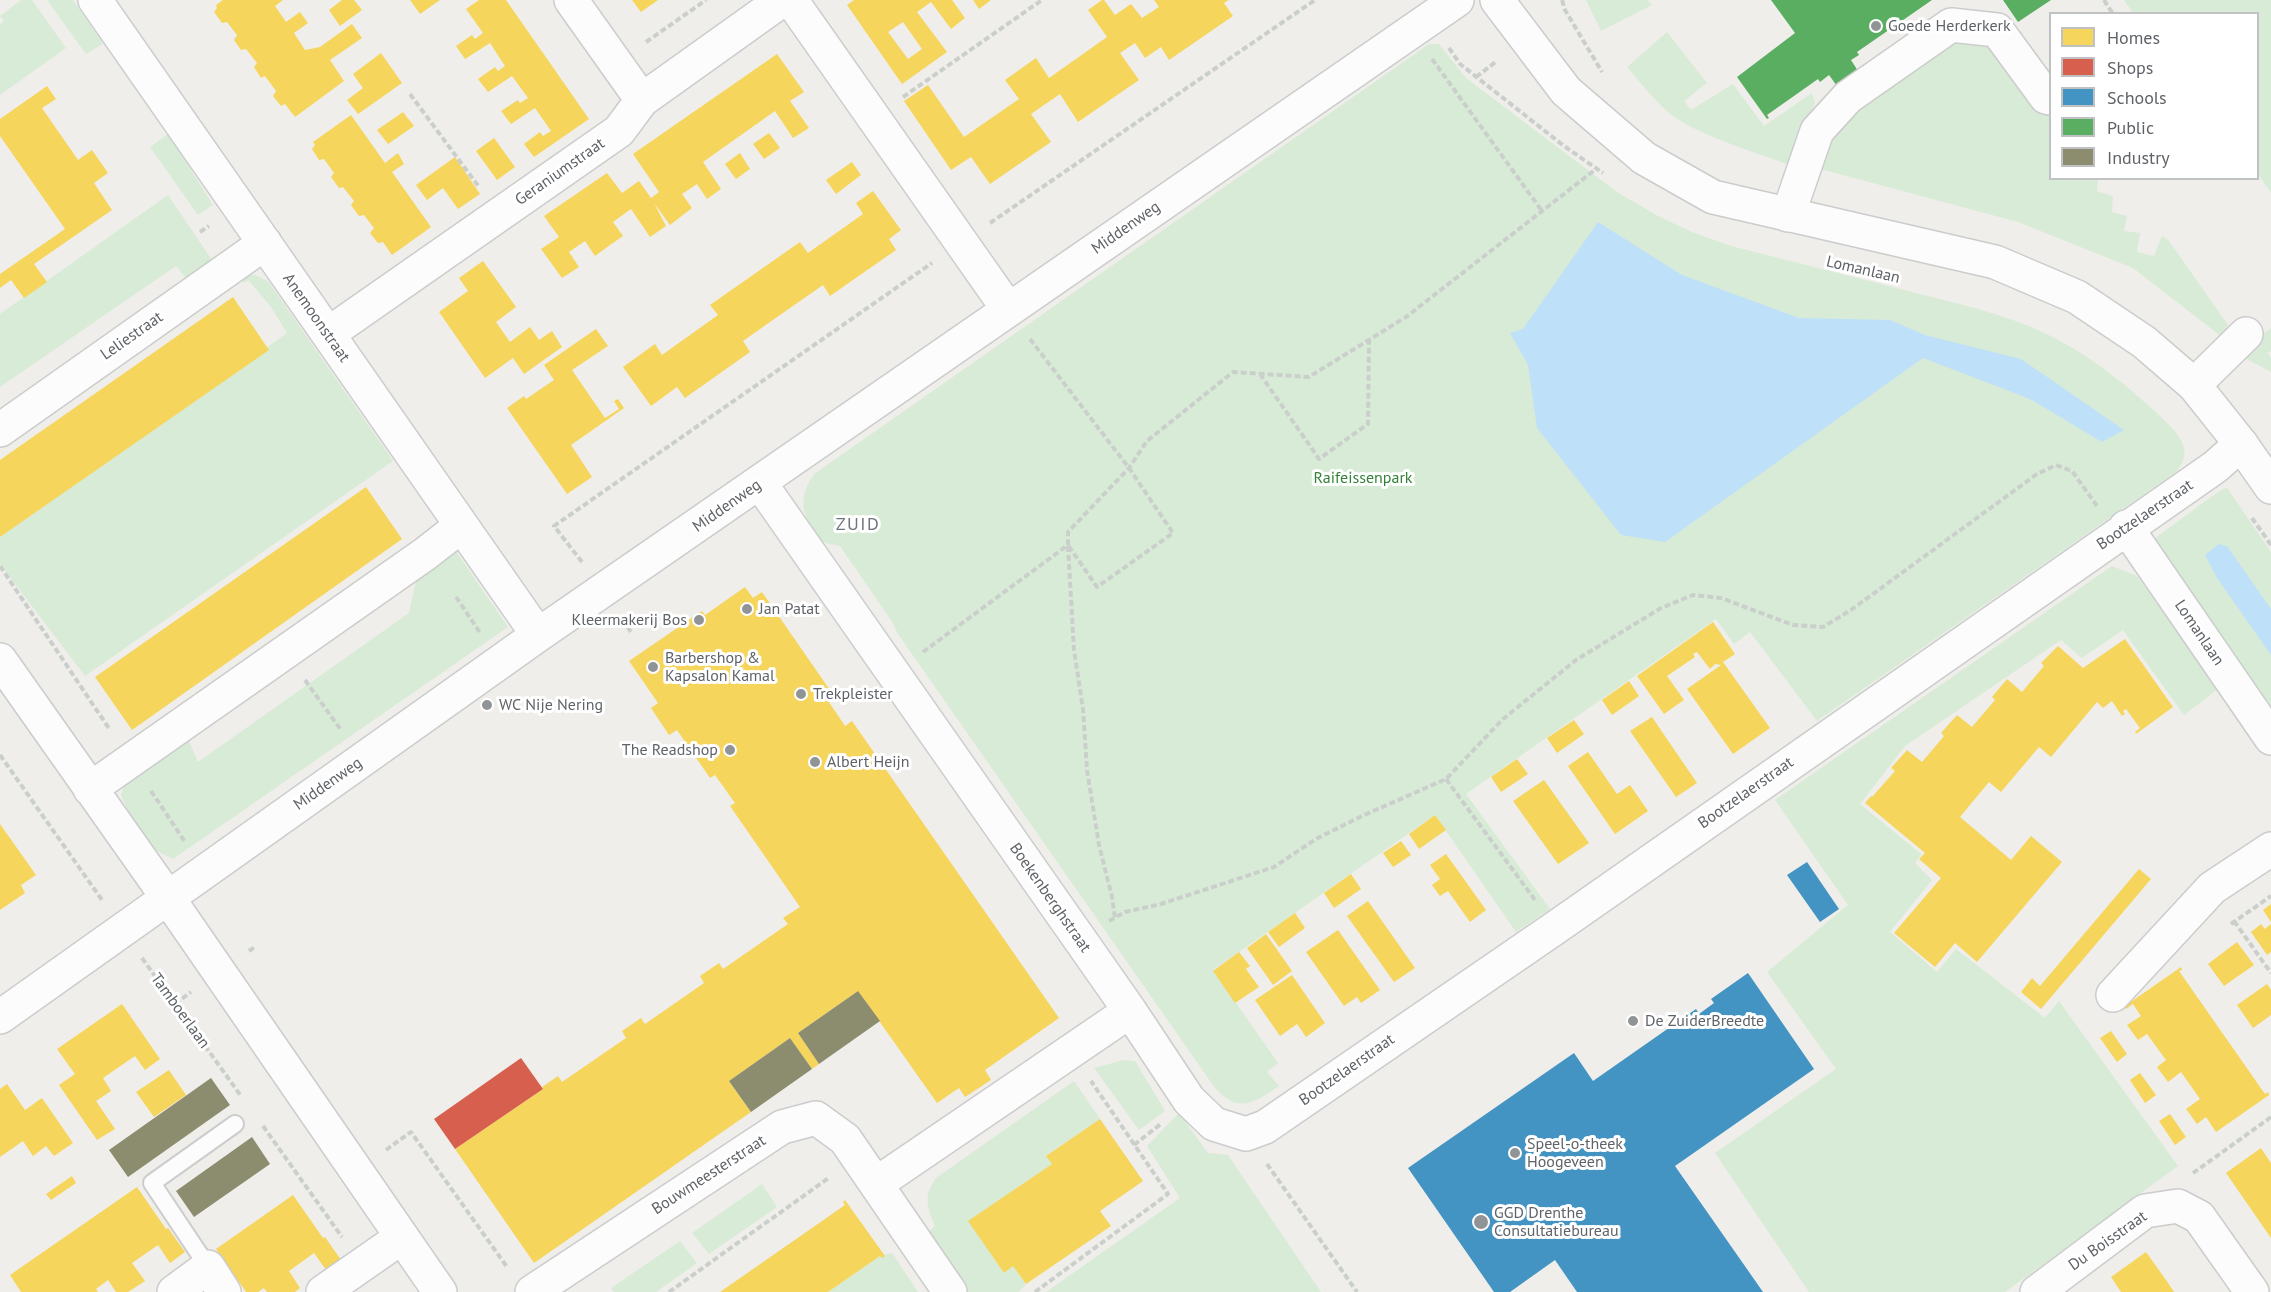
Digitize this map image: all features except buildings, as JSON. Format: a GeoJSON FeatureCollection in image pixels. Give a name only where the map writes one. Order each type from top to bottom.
{"type":"FeatureCollection","features":[{"type":"Feature","properties":{"kind":"street","name":"Anemoonstraat"},"geometry":{"type":"LineString","coordinates":[[95,0],[538,635]]}},
{"type":"Feature","properties":{"kind":"street"},"geometry":{"type":"LineString","coordinates":[[571,0],[642,100]]}},
{"type":"Feature","properties":{"kind":"street","name":"Geraniumstraat"},"geometry":{"type":"LineString","coordinates":[[328,334],[619,131],[642,100],[782,0]]}},
{"type":"Feature","properties":{"kind":"street"},"geometry":{"type":"LineString","coordinates":[[791,0],[1008,309]]}},
{"type":"Feature","properties":{"kind":"street","name":"Middenweg"},"geometry":{"type":"LineString","coordinates":[[0,1017],[538,635],[1457,0]]}},
{"type":"Feature","properties":{"kind":"street"},"geometry":{"type":"LineString","coordinates":[[1497,0],[1566,91],[1644,158],[1713,197],[1995,262],[2077,297],[2144,342],[2194,385],[2241,444],[2271,487]]}},
{"type":"Feature","properties":{"kind":"street"},"geometry":{"type":"LineString","coordinates":[[1788,215],[1817,131],[1848,97],[1951,26],[1997,30],[2046,98],[2049,98]]}},
{"type":"Feature","properties":{"kind":"street","name":"Leliestraat"},"geometry":{"type":"LineString","coordinates":[[0,430],[265,243]]}},
{"type":"Feature","properties":{"kind":"street"},"geometry":{"type":"LineString","coordinates":[[2194,385],[2246,334]]}},
{"type":"Feature","properties":{"kind":"street","name":"Bootzelaerstraat"},"geometry":{"type":"LineString","coordinates":[[1246,1134],[1265,1127],[1555,928],[2215,466],[2241,444]]}},
{"type":"Feature","properties":{"kind":"street","name":"Boekenberghstraat"},"geometry":{"type":"LineString","coordinates":[[760,483],[1190,1100],[1214,1124],[1246,1134]]}},
{"type":"Feature","properties":{"kind":"street"},"geometry":{"type":"LineString","coordinates":[[90,789],[426,554],[461,526]]}},
{"type":"Feature","properties":{"kind":"street","name":"Lomanlaan"},"geometry":{"type":"LineString","coordinates":[[2121,531],[2271,738]]}},
{"type":"Feature","properties":{"kind":"street"},"geometry":{"type":"LineString","coordinates":[[0,660],[168,898],[440,1292]]}},
{"type":"Feature","properties":{"kind":"street"},"geometry":{"type":"LineString","coordinates":[[2113,995],[2212,888],[2271,849]]}},
{"type":"Feature","properties":{"kind":"street"},"geometry":{"type":"LineString","coordinates":[[876,1184],[1130,1011]]}},
{"type":"Feature","properties":{"kind":"street","name":"Bouwmeesterstraat"},"geometry":{"type":"LineString","coordinates":[[522,1283],[782,1127],[816,1118],[845,1139],[950,1292]]}},
{"type":"Feature","properties":{"kind":"street"},"geometry":{"type":"LineString","coordinates":[[2178,1206],[2199,1217],[2252,1292]]}},
{"type":"Feature","properties":{"kind":"street","name":"Du Boisstraat"},"geometry":{"type":"LineString","coordinates":[[2037,1292],[2145,1212],[2178,1206]]}},
{"type":"Feature","properties":{"kind":"street"},"geometry":{"type":"LineString","coordinates":[[323,1292],[402,1237]]}},
{"type":"Feature","properties":{"kind":"street"},"geometry":{"type":"LineString","coordinates":[[174,1292],[216,1280]]}},
{"type":"Feature","properties":{"kind":"lane"},"geometry":{"type":"LineString","coordinates":[[216,1280],[152,1183],[234,1124]]}},
{"type":"Feature","properties":{"kind":"path"},"geometry":{"type":"LineString","coordinates":[[616,63],[705,0]]}},
{"type":"Feature","properties":{"kind":"path"},"geometry":{"type":"LineString","coordinates":[[873,118],[1042,0]]}},
{"type":"Feature","properties":{"kind":"path"},"geometry":{"type":"LineString","coordinates":[[632,634],[604,590],[554,526],[1315,0]]}},
{"type":"Feature","properties":{"kind":"path"},"geometry":{"type":"LineString","coordinates":[[1421,25],[1460,64],[1606,175]]}},
{"type":"Feature","properties":{"kind":"path"},"geometry":{"type":"LineString","coordinates":[[1421,25],[1542,212]]}},
{"type":"Feature","properties":{"kind":"path"},"geometry":{"type":"LineString","coordinates":[[410,94],[499,215]]}},
{"type":"Feature","properties":{"kind":"path"},"geometry":{"type":"LineString","coordinates":[[1115,918],[1099,844],[1087,770],[1083,709],[1074,650],[1068,532],[1129,468],[1147,441],[1233,372],[1309,377],[1406,317],[1596,169]]}},
{"type":"Feature","properties":{"kind":"path"},"geometry":{"type":"LineString","coordinates":[[1008,309],[1129,468],[1173,533],[1097,587],[1068,545]]}},
{"type":"Feature","properties":{"kind":"path"},"geometry":{"type":"LineString","coordinates":[[1260,374],[1319,459],[1368,424],[1369,340]]}},
{"type":"Feature","properties":{"kind":"path"},"geometry":{"type":"LineString","coordinates":[[1078,938],[1125,912],[1161,904],[1274,867],[1316,839],[1446,779],[1503,718],[1576,660],[1661,608],[1693,595],[1720,598],[1793,626],[1823,627],[1851,610],[2037,474],[2056,465],[2072,471],[2121,531]]}},
{"type":"Feature","properties":{"kind":"path"},"geometry":{"type":"LineString","coordinates":[[2250,515],[2271,545]]}},
{"type":"Feature","properties":{"kind":"path"},"geometry":{"type":"LineString","coordinates":[[894,674],[1068,545]]}},
{"type":"Feature","properties":{"kind":"path"},"geometry":{"type":"LineString","coordinates":[[0,566],[206,871]]}},
{"type":"Feature","properties":{"kind":"path"},"geometry":{"type":"LineString","coordinates":[[286,652],[362,761]]}},
{"type":"Feature","properties":{"kind":"path","name":"Tamboerlaan"},"geometry":{"type":"LineString","coordinates":[[0,755],[244,1100]]}},
{"type":"Feature","properties":{"kind":"path"},"geometry":{"type":"LineString","coordinates":[[1446,779],[1555,928]]}},
{"type":"Feature","properties":{"kind":"path"},"geometry":{"type":"LineString","coordinates":[[2234,921],[2271,973]]}},
{"type":"Feature","properties":{"kind":"path"},"geometry":{"type":"LineString","coordinates":[[1035,1292],[1168,1194],[1070,1052]]}},
{"type":"Feature","properties":{"kind":"path"},"geometry":{"type":"LineString","coordinates":[[2178,1206],[2179,1184],[2271,1117]]}},
{"type":"Feature","properties":{"kind":"path"},"geometry":{"type":"LineString","coordinates":[[258,1120],[362,1265]]}},
{"type":"Feature","properties":{"kind":"path"},"geometry":{"type":"LineString","coordinates":[[357,1170],[411,1132],[522,1283]]}},
{"type":"Feature","properties":{"kind":"path"},"geometry":{"type":"LineString","coordinates":[[1246,1134],[1357,1292]]}},
{"type":"Feature","properties":{"kind":"path"},"geometry":{"type":"LineString","coordinates":[[669,1292],[858,1157]]}},
{"type":"Feature","properties":{"kind":"green space"},"geometry":{"type":"Polygon","coordinates":[[[21,0],[32,0],[66,48],[0,95],[0,24],[4,21],[0,16],[21,0]]]}},
{"type":"Feature","properties":{"kind":"green space"},"geometry":{"type":"Polygon","coordinates":[[[47,0],[73,0],[103,44],[86,54],[47,0]]]}},
{"type":"Feature","properties":{"kind":"green space"},"geometry":{"type":"Polygon","coordinates":[[[1586,0],[1648,0],[1652,5],[1601,31],[1586,0]]]}},
{"type":"Feature","properties":{"kind":"green space"},"geometry":{"type":"Polygon","coordinates":[[[2124,0],[2271,0],[2271,193],[2259,175],[2259,12],[2132,12],[2124,0]]]}},
{"type":"Feature","properties":{"kind":"green space"},"geometry":{"type":"Polygon","coordinates":[[[1667,32],[1707,83],[1684,101],[1691,110],[1733,84],[1764,126],[1812,93],[1815,103],[1790,165],[1693,128],[1668,112],[1652,96],[1627,67],[1667,32]]]}},
{"type":"Feature","properties":{"kind":"green space"},"geometry":{"type":"Polygon","coordinates":[[[1989,41],[2049,104],[2049,180],[2098,180],[2097,191],[2113,196],[2112,212],[2127,216],[2124,231],[2140,233],[2137,252],[2154,256],[2162,236],[2169,241],[2228,325],[2222,337],[2133,268],[2018,222],[1813,167],[1827,130],[1941,42],[1989,41]]]}},
{"type":"Feature","properties":{"kind":"green space","name":"Raifeissenpark"},"geometry":{"type":"Polygon","coordinates":[[[1429,44],[1439,44],[1466,78],[1617,192],[1658,216],[1692,232],[1731,246],[1989,312],[2026,325],[2062,342],[2113,376],[2160,416],[2178,435],[2184,449],[2184,456],[2176,472],[1817,721],[1750,632],[1734,644],[1716,619],[1466,794],[1550,909],[1516,932],[1435,815],[1213,970],[1278,1063],[1267,1072],[1279,1086],[1254,1101],[1239,1103],[1224,1096],[1215,1088],[898,634],[893,623],[840,546],[821,542],[806,517],[803,501],[814,474],[1429,44]]]}},
{"type":"Feature","properties":{"kind":"green space"},"geometry":{"type":"Polygon","coordinates":[[[168,134],[213,205],[198,215],[150,147],[168,134]]]}},
{"type":"Feature","properties":{"kind":"green space"},"geometry":{"type":"Polygon","coordinates":[[[168,195],[216,266],[191,284],[176,266],[0,387],[0,314],[168,195]]]}},
{"type":"Feature","properties":{"kind":"green space"},"geometry":{"type":"Polygon","coordinates":[[[255,275],[268,281],[393,461],[85,676],[0,564],[0,537],[287,333],[271,307],[248,280],[244,283],[240,276],[255,275]]]}},
{"type":"Feature","properties":{"kind":"green space"},"geometry":{"type":"Polygon","coordinates":[[[2271,328],[2271,351],[2268,353],[2271,358],[2271,372],[2237,354],[2271,328]]]}},
{"type":"Feature","properties":{"kind":"green space"},"geometry":{"type":"Polygon","coordinates":[[[2227,488],[2271,552],[2271,721],[2157,556],[2155,538],[2227,488]]]}},
{"type":"Feature","properties":{"kind":"green space"},"geometry":{"type":"Polygon","coordinates":[[[453,547],[508,627],[173,859],[145,841],[139,834],[121,795],[128,776],[188,739],[198,762],[409,613],[418,572],[453,547]]]}},
{"type":"Feature","properties":{"kind":"green space"},"geometry":{"type":"Polygon","coordinates":[[[2112,566],[2137,576],[2218,689],[2184,715],[2123,630],[2082,658],[2061,640],[1905,746],[1860,804],[1921,854],[1915,863],[1932,880],[1890,932],[1937,972],[1956,949],[2045,1018],[2059,1001],[2178,1166],[2005,1292],[1809,1292],[1715,1153],[1836,1069],[1767,972],[1848,905],[1775,800],[2112,566]]]}},
{"type":"Feature","properties":{"kind":"green space"},"geometry":{"type":"Polygon","coordinates":[[[1124,1060],[1135,1061],[1165,1111],[1139,1130],[1094,1068],[1124,1060]]]}},
{"type":"Feature","properties":{"kind":"green space"},"geometry":{"type":"Polygon","coordinates":[[[1074,1081],[1100,1119],[1047,1155],[1052,1164],[969,1221],[1004,1273],[1013,1266],[1026,1284],[1019,1292],[966,1292],[927,1233],[935,1226],[928,1202],[932,1184],[936,1178],[1074,1081]]]}},
{"type":"Feature","properties":{"kind":"green space"},"geometry":{"type":"Polygon","coordinates":[[[1179,1113],[1208,1153],[1228,1155],[1321,1292],[1046,1292],[1180,1198],[1147,1146],[1179,1113]]]}},
{"type":"Feature","properties":{"kind":"green space"},"geometry":{"type":"Polygon","coordinates":[[[762,1184],[777,1207],[709,1254],[692,1233],[762,1184]]]}},
{"type":"Feature","properties":{"kind":"green space"},"geometry":{"type":"Polygon","coordinates":[[[680,1241],[697,1263],[656,1292],[614,1292],[611,1288],[680,1241]]]}},
{"type":"Feature","properties":{"kind":"green space"},"geometry":{"type":"Polygon","coordinates":[[[892,1253],[918,1292],[828,1292],[880,1256],[892,1253]]]}},
{"type":"Feature","properties":{"kind":"water"},"geometry":{"type":"Polygon","coordinates":[[[1598,222],[1682,275],[1799,318],[1890,320],[1925,335],[2021,359],[2124,430],[2102,442],[2030,399],[1923,358],[1665,542],[1621,535],[1537,428],[1528,365],[1510,333],[1523,329],[1598,222]]]}},
{"type":"Feature","properties":{"kind":"water"},"geometry":{"type":"Polygon","coordinates":[[[2219,544],[2227,546],[2271,609],[2271,655],[2217,578],[2205,555],[2219,544]]]}},
{"type":"Feature","properties":{"kind":"place","name":"Goede Herderkerk"},"geometry":{"type":"Point","coordinates":[1876,26]}},
{"type":"Feature","properties":{"kind":"place","name":"Jan Patat"},"geometry":{"type":"Point","coordinates":[747,609]}},
{"type":"Feature","properties":{"kind":"place","name":"Kleermakerij Bos"},"geometry":{"type":"Point","coordinates":[699,620]}},
{"type":"Feature","properties":{"kind":"place","name":"Barbershop & Kapsalon Kamal"},"geometry":{"type":"Point","coordinates":[653,667]}},
{"type":"Feature","properties":{"kind":"place","name":"Trekpleister"},"geometry":{"type":"Point","coordinates":[801,694]}},
{"type":"Feature","properties":{"kind":"place","name":"WC Nije Nering"},"geometry":{"type":"Point","coordinates":[487,705]}},
{"type":"Feature","properties":{"kind":"place","name":"The Readshop"},"geometry":{"type":"Point","coordinates":[730,750]}},
{"type":"Feature","properties":{"kind":"place","name":"Albert Heijn"},"geometry":{"type":"Point","coordinates":[815,762]}},
{"type":"Feature","properties":{"kind":"place","name":"De ZuiderBreedte"},"geometry":{"type":"Point","coordinates":[1633,1021]}},
{"type":"Feature","properties":{"kind":"place","name":"Speel-o-theek Hoogeveen"},"geometry":{"type":"Point","coordinates":[1515,1153]}},
{"type":"Feature","properties":{"kind":"place","name":"GGD Drenthe Consultatiebureau"},"geometry":{"type":"Point","coordinates":[1481,1222]}},
{"type":"Feature","properties":{"kind":"district","name":"ZUID"},"geometry":{"type":"Point","coordinates":[858,525]}}]}
